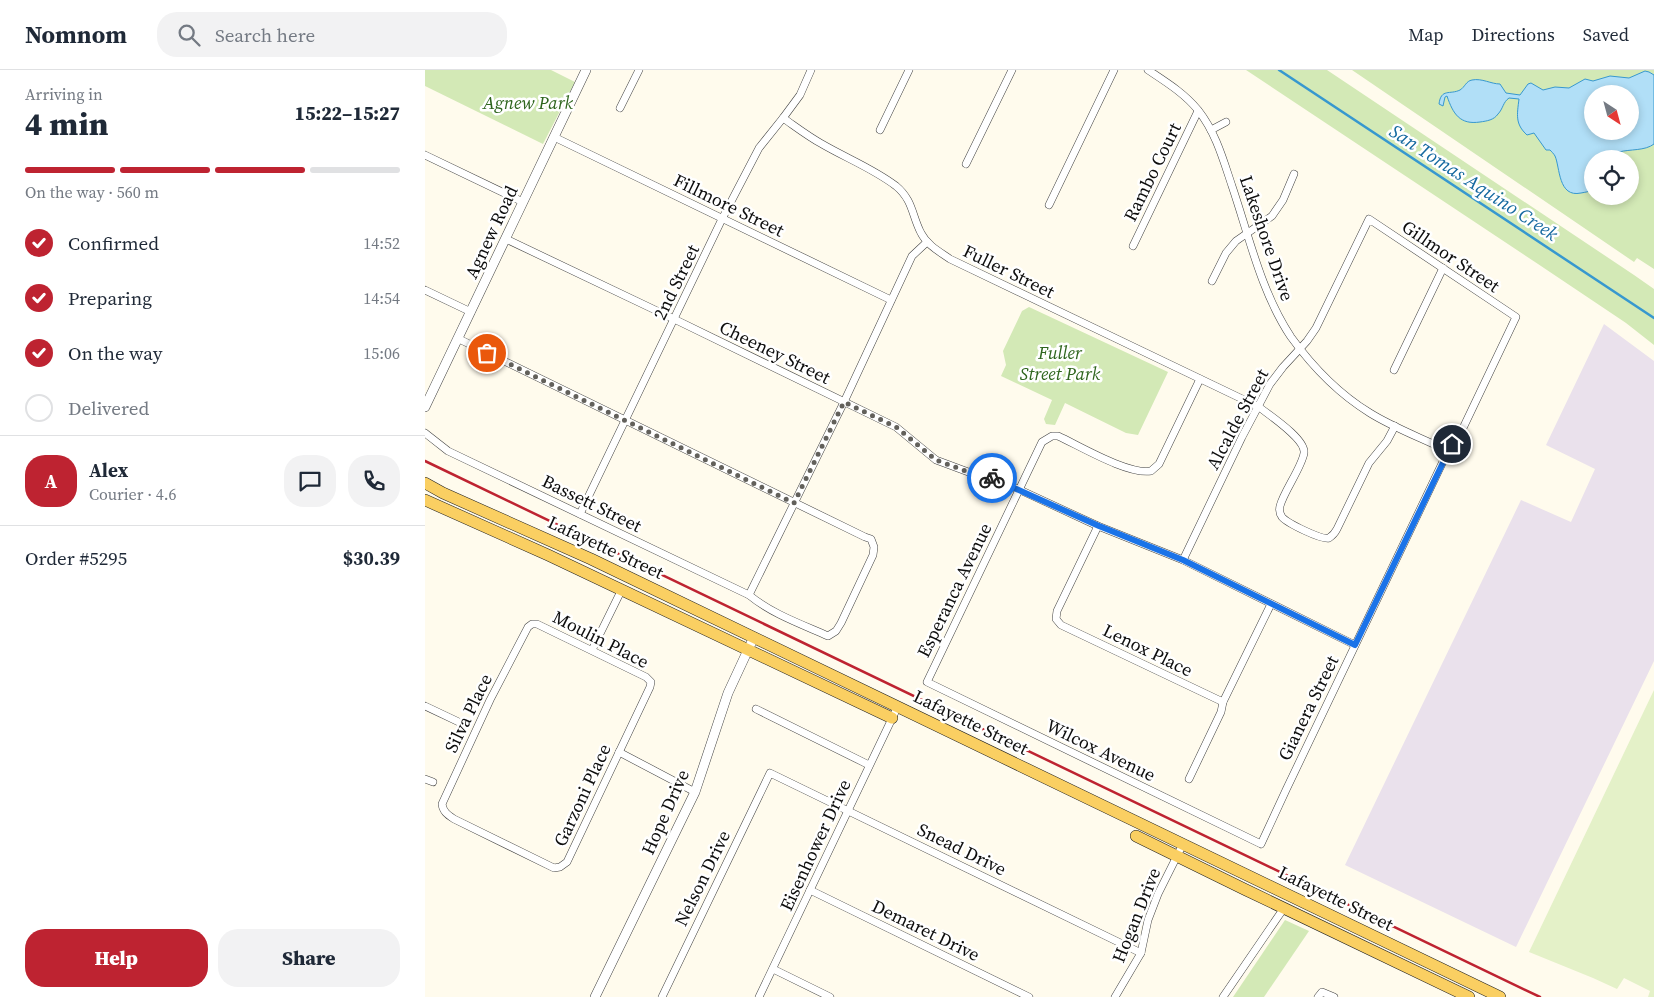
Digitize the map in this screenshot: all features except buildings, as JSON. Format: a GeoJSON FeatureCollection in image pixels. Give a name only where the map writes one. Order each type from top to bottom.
{"type":"FeatureCollection","features":[{"type":"Feature","properties":{"kind":"main road","name":"Lafayette Street"},"geometry":{"type":"LineString","coordinates":[[425,483],[443,493],[591,559],[1500,997]]}},
{"type":"Feature","properties":{"kind":"main road","name":"Lafayette Street"},"geometry":{"type":"LineString","coordinates":[[425,500],[621,589],[892,718]]}},
{"type":"Feature","properties":{"kind":"main road","name":"Lafayette Street"},"geometry":{"type":"LineString","coordinates":[[1136,836],[1469,997]]}},
{"type":"Feature","properties":{"kind":"street","name":"Agnew Road"},"geometry":{"type":"LineString","coordinates":[[425,407],[586,70]]}},
{"type":"Feature","properties":{"kind":"street"},"geometry":{"type":"LineString","coordinates":[[619,108],[639,70]]}},
{"type":"Feature","properties":{"kind":"street","name":"2nd Street"},"geometry":{"type":"LineString","coordinates":[[580,514],[759,148],[800,95],[811,70]]}},
{"type":"Feature","properties":{"kind":"street"},"geometry":{"type":"LineString","coordinates":[[880,130],[909,70]]}},
{"type":"Feature","properties":{"kind":"street"},"geometry":{"type":"LineString","coordinates":[[966,164],[1011,70]]}},
{"type":"Feature","properties":{"kind":"street"},"geometry":{"type":"LineString","coordinates":[[1049,205],[1114,70]]}},
{"type":"Feature","properties":{"kind":"street","name":"Lakeshore Drive"},"geometry":{"type":"LineString","coordinates":[[1148,70],[1180,92],[1198,111],[1211,130],[1222,155],[1271,300],[1283,324],[1300,349],[1322,374],[1370,413],[1448,451]]}},
{"type":"Feature","properties":{"kind":"street","name":"Rambo Court"},"geometry":{"type":"LineString","coordinates":[[1133,246],[1198,111]]}},
{"type":"Feature","properties":{"kind":"street","name":"Fuller Street"},"geometry":{"type":"LineString","coordinates":[[783,118],[820,143],[881,176],[897,187],[907,198],[915,214],[921,234],[927,242],[950,259],[1259,407],[1299,440],[1304,448],[1302,458],[1281,501],[1280,514],[1286,521],[1324,538],[1331,536],[1369,463],[1387,441],[1395,426]]}},
{"type":"Feature","properties":{"kind":"street"},"geometry":{"type":"LineString","coordinates":[[1211,130],[1226,122]]}},
{"type":"Feature","properties":{"kind":"street","name":"Fillmore Street"},"geometry":{"type":"LineString","coordinates":[[554,136],[891,300]]}},
{"type":"Feature","properties":{"kind":"street"},"geometry":{"type":"LineString","coordinates":[[425,155],[523,202]]}},
{"type":"Feature","properties":{"kind":"street"},"geometry":{"type":"LineString","coordinates":[[1212,281],[1226,253],[1236,241],[1272,216],[1283,200],[1294,174]]}},
{"type":"Feature","properties":{"kind":"street","name":"Gillmor Street"},"geometry":{"type":"LineString","coordinates":[[1369,220],[1516,317]]}},
{"type":"Feature","properties":{"kind":"street","name":"Alcalde Street"},"geometry":{"type":"LineString","coordinates":[[1183,560],[1242,437],[1276,375],[1316,328],[1369,220]]}},
{"type":"Feature","properties":{"kind":"street","name":"Cheeney Street"},"geometry":{"type":"LineString","coordinates":[[506,239],[896,427],[936,460],[971,473],[994,478],[1099,526],[1183,560],[1355,645]]}},
{"type":"Feature","properties":{"kind":"street"},"geometry":{"type":"LineString","coordinates":[[749,595],[844,402],[912,256],[927,242]]}},
{"type":"Feature","properties":{"kind":"street"},"geometry":{"type":"LineString","coordinates":[[1393,370],[1443,268]]}},
{"type":"Feature","properties":{"kind":"street"},"geometry":{"type":"LineString","coordinates":[[425,290],[471,312]]}},
{"type":"Feature","properties":{"kind":"street","name":"Gianera Street"},"geometry":{"type":"LineString","coordinates":[[1261,844],[1448,451],[1464,426],[1516,317]]}},
{"type":"Feature","properties":{"kind":"street"},"geometry":{"type":"LineString","coordinates":[[459,339],[794,503]]}},
{"type":"Feature","properties":{"kind":"street","name":"Esperanca Avenue"},"geometry":{"type":"LineString","coordinates":[[927,682],[1042,442],[1052,436],[1058,436],[1114,462],[1140,471],[1151,471],[1159,464],[1200,379]]}},
{"type":"Feature","properties":{"kind":"street","name":"Bassett Street"},"geometry":{"type":"LineString","coordinates":[[425,433],[448,451],[749,595],[758,603],[778,614],[828,636],[836,632],[841,623],[873,555],[873,544],[871,540],[794,503]]}},
{"type":"Feature","properties":{"kind":"street","name":"Lenox Place"},"geometry":{"type":"LineString","coordinates":[[1099,526],[1057,611],[1056,619],[1061,625],[1223,702]]}},
{"type":"Feature","properties":{"kind":"street"},"geometry":{"type":"LineString","coordinates":[[592,650],[621,589]]}},
{"type":"Feature","properties":{"kind":"street"},"geometry":{"type":"LineString","coordinates":[[1189,779],[1221,712],[1223,702],[1271,604]]}},
{"type":"Feature","properties":{"kind":"street","name":"Silva Place"},"geometry":{"type":"LineString","coordinates":[[454,819],[443,810],[442,804],[445,796],[528,628],[532,624],[537,624]]}},
{"type":"Feature","properties":{"kind":"street","name":"Moulin Place"},"geometry":{"type":"LineString","coordinates":[[537,624],[646,677],[651,682]]}},
{"type":"Feature","properties":{"kind":"street","name":"Hope Drive"},"geometry":{"type":"LineString","coordinates":[[595,997],[695,792],[728,693],[754,637]]}},
{"type":"Feature","properties":{"kind":"street","name":"Garzoni Place"},"geometry":{"type":"LineString","coordinates":[[454,819],[554,868],[561,867],[567,862],[651,682]]}},
{"type":"Feature","properties":{"kind":"street","name":"Wilcox Avenue"},"geometry":{"type":"LineString","coordinates":[[927,682],[1261,844]]}},
{"type":"Feature","properties":{"kind":"street"},"geometry":{"type":"LineString","coordinates":[[425,706],[463,724]]}},
{"type":"Feature","properties":{"kind":"street","name":"Eisenhower Drive"},"geometry":{"type":"LineString","coordinates":[[759,997],[898,706]]}},
{"type":"Feature","properties":{"kind":"street"},"geometry":{"type":"LineString","coordinates":[[756,708],[869,765]]}},
{"type":"Feature","properties":{"kind":"street"},"geometry":{"type":"LineString","coordinates":[[619,752],[695,792]]}},
{"type":"Feature","properties":{"kind":"street","name":"Snead Drive"},"geometry":{"type":"LineString","coordinates":[[770,773],[1141,953]]}},
{"type":"Feature","properties":{"kind":"street","name":"Nelson Drive"},"geometry":{"type":"LineString","coordinates":[[662,997],[770,773]]}},
{"type":"Feature","properties":{"kind":"street"},"geometry":{"type":"LineString","coordinates":[[425,778],[433,782]]}},
{"type":"Feature","properties":{"kind":"street","name":"Hogan Drive"},"geometry":{"type":"LineString","coordinates":[[1115,997],[1141,953],[1148,920],[1158,894],[1183,844]]}},
{"type":"Feature","properties":{"kind":"street","name":"Demaret Drive"},"geometry":{"type":"LineString","coordinates":[[810,890],[1029,997]]}},
{"type":"Feature","properties":{"kind":"street"},"geometry":{"type":"LineString","coordinates":[[1223,997],[1284,908]]}},
{"type":"Feature","properties":{"kind":"street"},"geometry":{"type":"LineString","coordinates":[[773,969],[830,997]]}},
{"type":"Feature","properties":{"kind":"street"},"geometry":{"type":"LineString","coordinates":[[1318,997],[1322,992],[1334,997]]}},
{"type":"Feature","properties":{"kind":"shaded area"},"geometry":{"type":"Polygon","coordinates":[[[1604,324],[1654,361],[1654,661],[1516,947],[1345,865],[1521,500],[1571,522],[1595,469],[1546,445],[1604,324]]]}},
{"type":"Feature","properties":{"kind":"green space","name":"Agnew Park"},"geometry":{"type":"Polygon","coordinates":[[[425,70],[551,70],[575,82],[543,144],[425,86],[425,70]]]}},
{"type":"Feature","properties":{"kind":"green space"},"geometry":{"type":"Polygon","coordinates":[[[1246,70],[1327,70],[1634,275],[1654,289],[1654,345],[1626,323],[1246,70]]]}},
{"type":"Feature","properties":{"kind":"green space"},"geometry":{"type":"Polygon","coordinates":[[[1352,70],[1654,70],[1654,269],[1637,258],[1634,262],[1352,70]]]}},
{"type":"Feature","properties":{"kind":"green space","name":"Fuller Street Park"},"geometry":{"type":"Polygon","coordinates":[[[1029,307],[1168,372],[1138,435],[1126,433],[1065,403],[1055,425],[1046,424],[1044,419],[1052,400],[1001,376],[1006,365],[1003,351],[1022,311],[1029,307]]]}},
{"type":"Feature","properties":{"kind":"green space"},"geometry":{"type":"Polygon","coordinates":[[[1654,690],[1654,997],[1648,997],[1650,991],[1624,978],[1617,989],[1529,952],[1654,690]]]}},
{"type":"Feature","properties":{"kind":"green space"},"geometry":{"type":"Polygon","coordinates":[[[1285,920],[1309,931],[1264,997],[1233,997],[1285,920]]]}},
{"type":"Feature","properties":{"kind":"water"},"geometry":{"type":"Polygon","coordinates":[[[1645,71],[1654,75],[1654,144],[1637,150],[1584,150],[1584,193],[1573,193],[1568,191],[1561,180],[1554,154],[1550,150],[1546,150],[1534,133],[1527,135],[1520,127],[1517,115],[1519,99],[1509,98],[1505,101],[1500,112],[1492,119],[1473,122],[1467,122],[1458,117],[1447,96],[1443,106],[1439,104],[1444,94],[1460,90],[1472,80],[1500,84],[1506,93],[1520,95],[1528,84],[1531,83],[1543,90],[1555,87],[1569,88],[1585,79],[1593,81],[1610,76],[1629,78],[1645,71]]]}},
{"type":"Feature","properties":{"kind":"waterway","name":"San Tomas Aquino Creek"},"geometry":{"type":"LineString","coordinates":[[1279,70],[1654,318]]}},
{"type":"Feature","properties":{"kind":"railway"},"geometry":{"type":"LineString","coordinates":[[425,461],[1540,997]]}},
{"type":"Feature","properties":{"kind":"way so far"},"geometry":{"type":"LineString","coordinates":[[487,353],[794,503],[844,402],[896,427],[936,460],[971,473],[992,478]]}},
{"type":"Feature","properties":{"kind":"route"},"geometry":{"type":"LineString","coordinates":[[992,478],[1099,526],[1183,560],[1355,645],[1452,444]]}}]}
